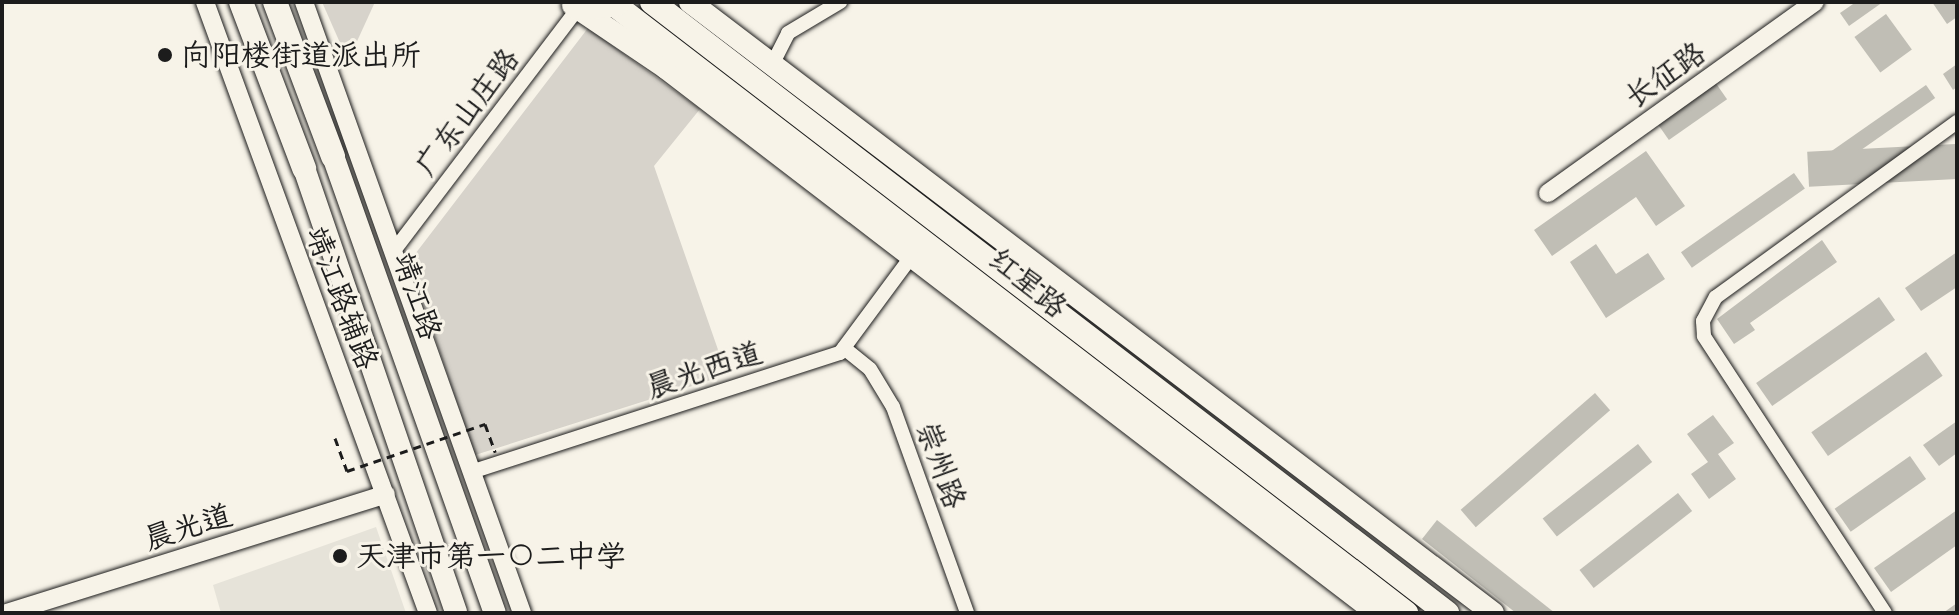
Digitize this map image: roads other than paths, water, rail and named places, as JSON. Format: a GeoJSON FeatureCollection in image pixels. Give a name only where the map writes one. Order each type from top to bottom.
{"type":"FeatureCollection","features":[{"type":"Feature","properties":{"kind":"highway"},"geometry":{"type":"LineString","coordinates":[[241,2],[304,168]]}},
{"type":"Feature","properties":{"kind":"highway","name":"靖江路"},"geometry":{"type":"LineString","coordinates":[[275,2],[333,156]]}},
{"type":"Feature","properties":{"kind":"highway","name":"红星路"},"geometry":{"type":"LineString","coordinates":[[652,2],[1447,613]]}},
{"type":"Feature","properties":{"kind":"highway"},"geometry":{"type":"LineString","coordinates":[[576,4],[613,4]]}},
{"type":"Feature","properties":{"kind":"highway","name":"红星路"},"geometry":{"type":"LineString","coordinates":[[613,4],[1406,613]]}},
{"type":"Feature","properties":{"kind":"main road"},"geometry":{"type":"LineString","coordinates":[[690,2],[774,61],[1493,613]]}},
{"type":"Feature","properties":{"kind":"main road"},"geometry":{"type":"LineString","coordinates":[[576,4],[1377,613]]}},
{"type":"Feature","properties":{"kind":"main road","name":"靖江路"},"geometry":{"type":"LineString","coordinates":[[333,156],[495,613]]}},
{"type":"Feature","properties":{"kind":"main road"},"geometry":{"type":"LineString","coordinates":[[304,168],[456,613]]}},
{"type":"Feature","properties":{"kind":"street","name":"靖江路辅路"},"geometry":{"type":"LineString","coordinates":[[205,2],[428,613]]}},
{"type":"Feature","properties":{"kind":"street","name":"靖江路辅路"},"geometry":{"type":"LineString","coordinates":[[304,2],[522,613]]}},
{"type":"Feature","properties":{"kind":"street"},"geometry":{"type":"LineString","coordinates":[[774,61],[788,33],[840,2]]}},
{"type":"Feature","properties":{"kind":"street","name":"长征路"},"geometry":{"type":"LineString","coordinates":[[1548,193],[1815,2]]}},
{"type":"Feature","properties":{"kind":"street","name":"广东山庄路"},"geometry":{"type":"LineString","coordinates":[[393,252],[576,4]]}},
{"type":"Feature","properties":{"kind":"street"},"geometry":{"type":"LineString","coordinates":[[1885,613],[1704,336],[1703,321],[1716,297],[1957,122]]}},
{"type":"Feature","properties":{"kind":"street"},"geometry":{"type":"LineString","coordinates":[[844,348],[911,257]]}},
{"type":"Feature","properties":{"kind":"street","name":"晨光西道"},"geometry":{"type":"LineString","coordinates":[[471,472],[844,348]]}},
{"type":"Feature","properties":{"kind":"street","name":"崇州路"},"geometry":{"type":"LineString","coordinates":[[844,348],[870,369],[893,407],[967,613]]}},
{"type":"Feature","properties":{"kind":"street","name":"晨光道"},"geometry":{"type":"LineString","coordinates":[[7,613],[386,494]]}},
{"type":"Feature","properties":{"kind":"place","name":"向阳楼街道派出所"},"geometry":{"type":"Point","coordinates":[165,55]}},
{"type":"Feature","properties":{"kind":"place","name":"天津市第一〇二中学"},"geometry":{"type":"Point","coordinates":[340,556]}}]}
